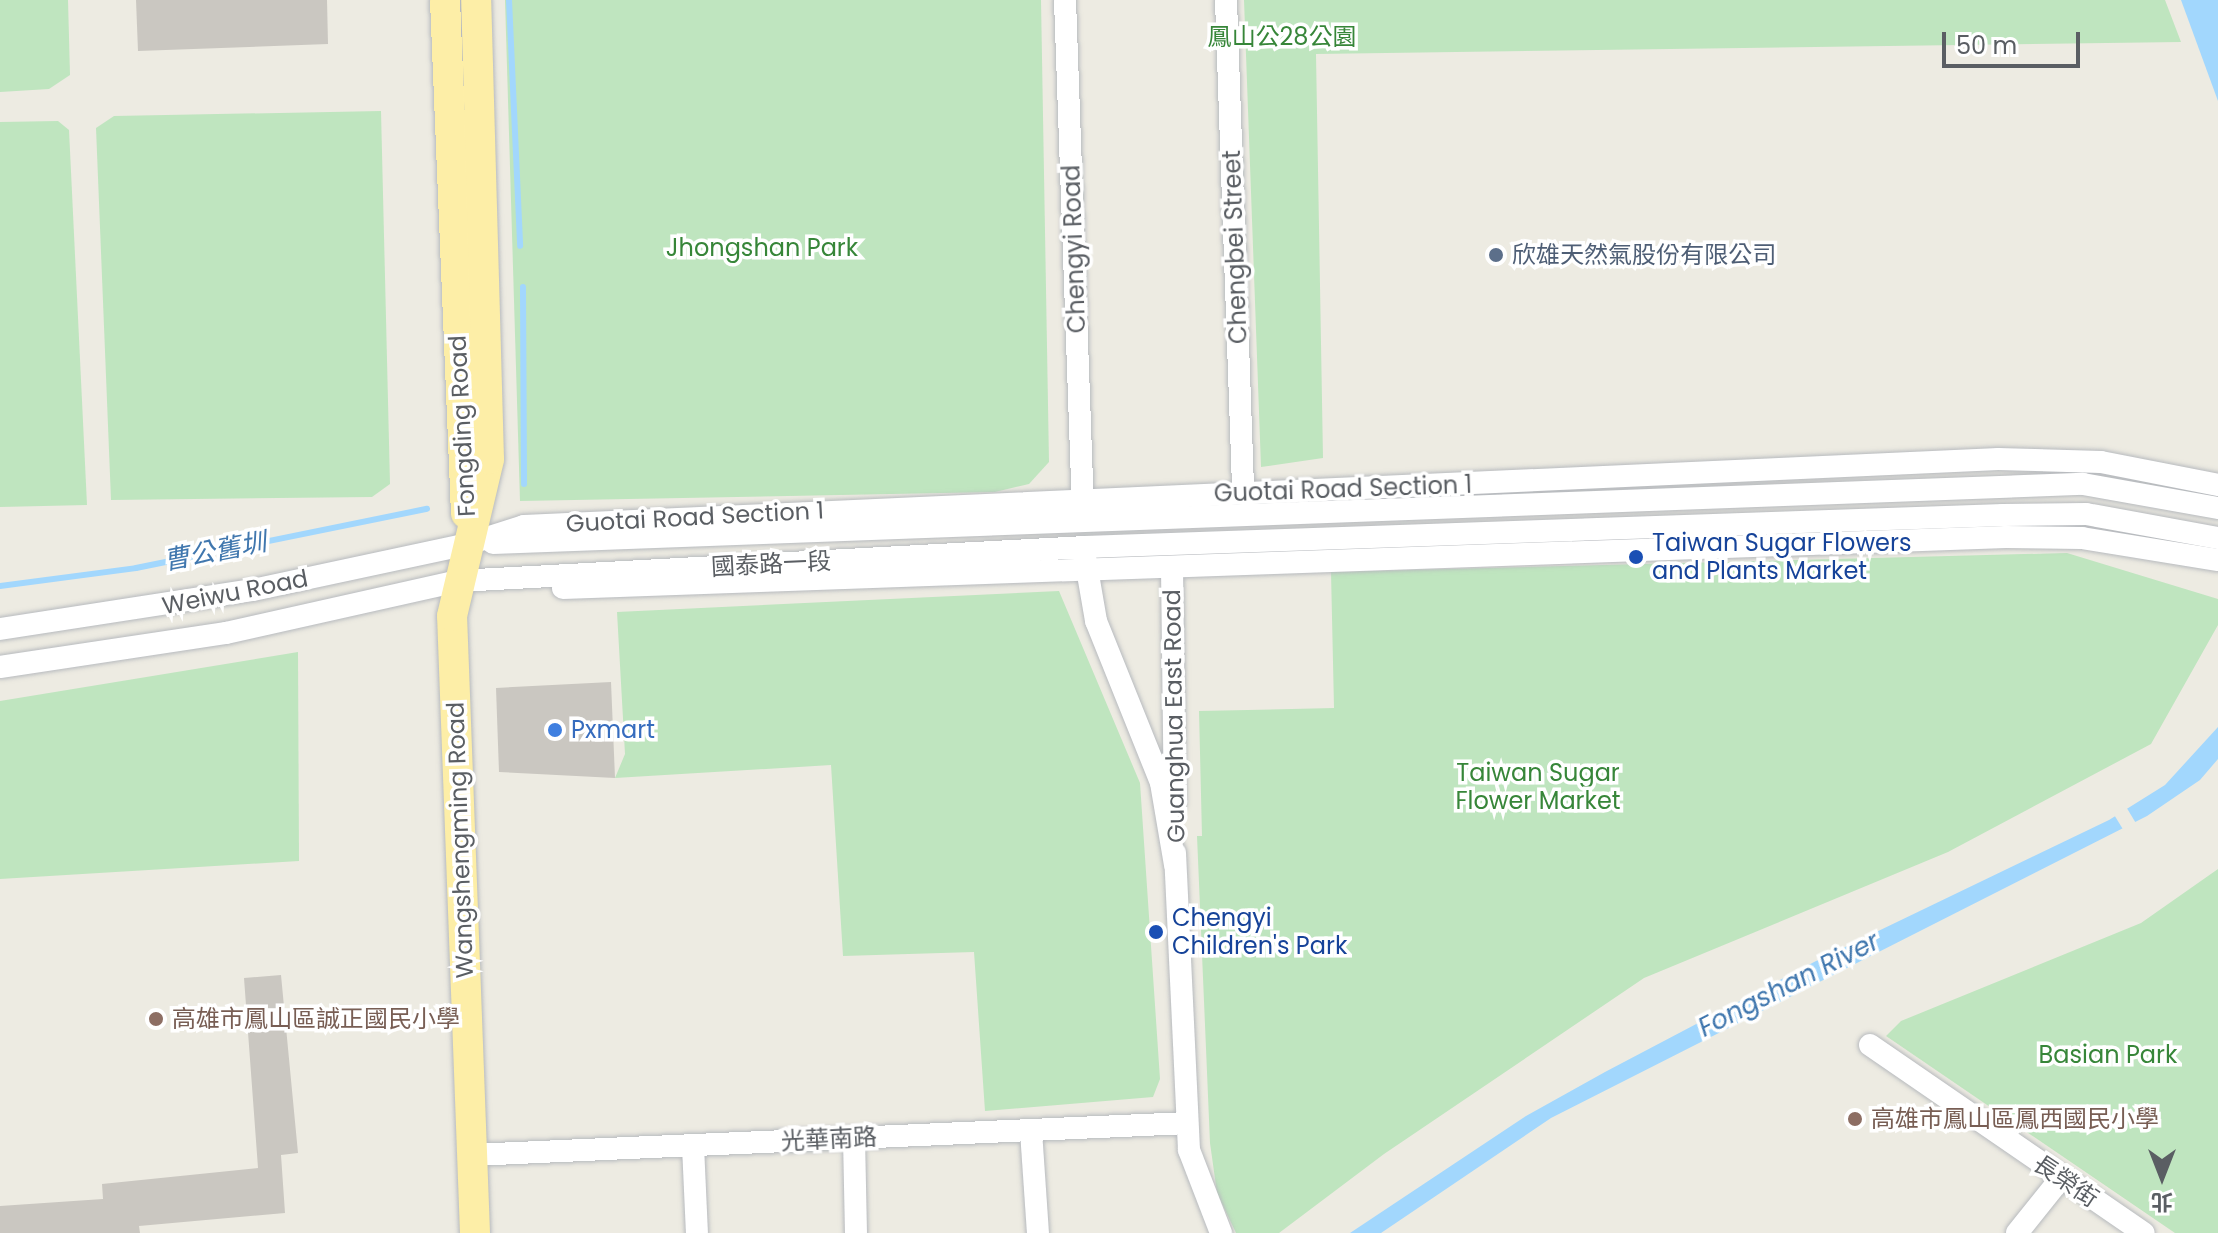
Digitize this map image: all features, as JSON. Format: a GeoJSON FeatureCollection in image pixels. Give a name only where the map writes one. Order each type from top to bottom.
{"type":"FeatureCollection","features":[{"type":"Feature","properties":{"kind":"main road","name":"Fongding Road"},"geometry":{"type":"LineString","coordinates":[[445,0],[468,544]]}},
{"type":"Feature","properties":{"kind":"main road","name":"Fongding Road"},"geometry":{"type":"LineString","coordinates":[[468,544],[489,459],[476,0]]}},
{"type":"Feature","properties":{"kind":"main road","name":"Wangshengming Road"},"geometry":{"type":"LineString","coordinates":[[468,544],[452,616],[475,1233]]}},
{"type":"Feature","properties":{"kind":"street","name":"Chengyi Road"},"geometry":{"type":"LineString","coordinates":[[1065,0],[1083,498]]}},
{"type":"Feature","properties":{"kind":"street","name":"Chengbei Street"},"geometry":{"type":"LineString","coordinates":[[1226,0],[1243,494]]}},
{"type":"Feature","properties":{"kind":"street","name":"Guotai Road Section 1"},"geometry":{"type":"LineString","coordinates":[[468,544],[524,526],[1083,498],[1243,494],[1998,459],[2101,462],[2218,485]]}},
{"type":"Feature","properties":{"kind":"street","name":"Guotai Road Section 1"},"geometry":{"type":"LineString","coordinates":[[1084,521],[2083,484],[2218,508]]}},
{"type":"Feature","properties":{"kind":"street","name":"Guanghua East Road"},"geometry":{"type":"LineString","coordinates":[[1083,498],[1086,571],[1096,621],[1161,783],[1175,865]]}},
{"type":"Feature","properties":{"kind":"street","name":"Guotai Road Section 1"},"geometry":{"type":"LineString","coordinates":[[1085,547],[2086,514],[2218,538]]}},
{"type":"Feature","properties":{"kind":"street","name":"國泰路一段"},"geometry":{"type":"LineString","coordinates":[[468,544],[1084,521]]}},
{"type":"Feature","properties":{"kind":"street"},"geometry":{"type":"LineString","coordinates":[[963,565],[1086,571],[2006,537],[2082,538],[2218,560]]}},
{"type":"Feature","properties":{"kind":"street","name":"Weiwu Road"},"geometry":{"type":"LineString","coordinates":[[0,629],[178,605],[468,544]]}},
{"type":"Feature","properties":{"kind":"street","name":"國泰路一段"},"geometry":{"type":"LineString","coordinates":[[458,581],[963,565],[1085,547]]}},
{"type":"Feature","properties":{"kind":"street","name":"Guanghua East Road"},"geometry":{"type":"LineString","coordinates":[[1172,568],[1175,865],[1187,1123],[1189,1150],[1221,1233]]}},
{"type":"Feature","properties":{"kind":"street","name":"Weiwu Road"},"geometry":{"type":"LineString","coordinates":[[0,667],[226,633],[458,581]]}},
{"type":"Feature","properties":{"kind":"street","name":"長榮街"},"geometry":{"type":"LineString","coordinates":[[1870,1045],[2144,1233]]}},
{"type":"Feature","properties":{"kind":"street","name":"光華南路"},"geometry":{"type":"LineString","coordinates":[[472,1155],[1187,1123]]}},
{"type":"Feature","properties":{"kind":"street"},"geometry":{"type":"LineString","coordinates":[[1031,1131],[1038,1233]]}},
{"type":"Feature","properties":{"kind":"street"},"geometry":{"type":"LineString","coordinates":[[854,1138],[856,1233]]}},
{"type":"Feature","properties":{"kind":"street"},"geometry":{"type":"LineString","coordinates":[[693,1146],[697,1233]]}},
{"type":"Feature","properties":{"kind":"street"},"geometry":{"type":"LineString","coordinates":[[2017,1233],[2061,1178]]}},
{"type":"Feature","properties":{"kind":"green space"},"geometry":{"type":"Polygon","coordinates":[[[0,0],[68,0],[70,75],[49,89],[0,92],[0,0]]]}},
{"type":"Feature","properties":{"kind":"green space","name":"Jhongshan Park"},"geometry":{"type":"Polygon","coordinates":[[[505,0],[1041,0],[1049,462],[1029,484],[995,492],[520,501],[505,0]]]}},
{"type":"Feature","properties":{"kind":"green space","name":"鳳山公28公園"},"geometry":{"type":"Polygon","coordinates":[[[1244,0],[2165,0],[2181,42],[1316,54],[1323,458],[1261,467],[1244,0]]]}},
{"type":"Feature","properties":{"kind":"green space"},"geometry":{"type":"Polygon","coordinates":[[[381,111],[390,484],[372,497],[111,500],[96,128],[114,116],[381,111]]]}},
{"type":"Feature","properties":{"kind":"green space"},"geometry":{"type":"Polygon","coordinates":[[[58,121],[69,130],[87,505],[0,507],[0,122],[58,121]]]}},
{"type":"Feature","properties":{"kind":"green space","name":"Taiwan Sugar Flower Market"},"geometry":{"type":"Polygon","coordinates":[[[2067,553],[2218,599],[2218,625],[2151,744],[1948,852],[1644,978],[1384,1154],[1279,1233],[1236,1233],[1217,1193],[1210,1143],[1197,836],[1202,836],[1199,711],[1334,708],[1331,572],[2067,553]]]}},
{"type":"Feature","properties":{"kind":"green space"},"geometry":{"type":"Polygon","coordinates":[[[1059,591],[1140,783],[1160,1079],[1153,1097],[985,1111],[974,952],[843,956],[831,765],[615,778],[625,754],[617,612],[1059,591]]]}},
{"type":"Feature","properties":{"kind":"green space"},"geometry":{"type":"Polygon","coordinates":[[[298,652],[299,861],[0,879],[0,701],[298,652]]]}},
{"type":"Feature","properties":{"kind":"green space","name":"Basian Park"},"geometry":{"type":"Polygon","coordinates":[[[2218,869],[2218,1233],[2175,1233],[1886,1036],[1901,1021],[2141,923],[2218,869]]]}},
{"type":"Feature","properties":{"kind":"water"},"geometry":{"type":"Polygon","coordinates":[[[2181,0],[2218,0],[2218,101],[2181,0]]]}},
{"type":"Feature","properties":{"kind":"water","name":"Fongshan River"},"geometry":{"type":"Polygon","coordinates":[[[2218,727],[2218,759],[2200,780],[2147,816],[1551,1118],[1381,1233],[1350,1233],[1526,1116],[1605,1072],[1816,961],[2109,820],[2165,785],[2218,727]]]}},
{"type":"Feature","properties":{"kind":"pier"},"geometry":{"type":"Polygon","coordinates":[[[2125,805],[2137,825],[2124,831],[2113,813],[2125,805]]]}},
{"type":"Feature","properties":{"kind":"building"},"geometry":{"type":"Polygon","coordinates":[[[136,0],[327,0],[328,44],[138,51],[136,0]]]}},
{"type":"Feature","properties":{"kind":"building","name":"Pxmart"},"geometry":{"type":"Polygon","coordinates":[[[611,682],[615,778],[499,772],[496,688],[611,682]]]}},
{"type":"Feature","properties":{"kind":"building"},"geometry":{"type":"Polygon","coordinates":[[[281,975],[298,1153],[281,1155],[285,1213],[139,1226],[140,1233],[0,1233],[0,1206],[103,1199],[102,1184],[258,1168],[244,978],[281,975]]]}},
{"type":"Feature","properties":{"kind":"waterway","name":"曹公舊圳"},"geometry":{"type":"LineString","coordinates":[[509,0],[520,246]]}},
{"type":"Feature","properties":{"kind":"waterway","name":"曹公舊圳"},"geometry":{"type":"LineString","coordinates":[[523,287],[524,484]]}},
{"type":"Feature","properties":{"kind":"waterway","name":"曹公舊圳"},"geometry":{"type":"LineString","coordinates":[[0,586],[136,568],[427,509]]}},
{"type":"Feature","properties":{"kind":"place","name":"欣雄天然氣股份有限公司"},"geometry":{"type":"Point","coordinates":[1496,255]}},
{"type":"Feature","properties":{"kind":"place","name":"Taiwan Sugar Flowers and Plants Market"},"geometry":{"type":"Point","coordinates":[1636,557]}},
{"type":"Feature","properties":{"kind":"place","name":"Pxmart"},"geometry":{"type":"Point","coordinates":[555,730]}},
{"type":"Feature","properties":{"kind":"place","name":"Chengyi Children's Park"},"geometry":{"type":"Point","coordinates":[1156,932]}},
{"type":"Feature","properties":{"kind":"place","name":"高雄市鳳山區誠正國民小學"},"geometry":{"type":"Point","coordinates":[156,1019]}},
{"type":"Feature","properties":{"kind":"place","name":"高雄市鳳山區鳳西國民小學"},"geometry":{"type":"Point","coordinates":[1855,1119]}}]}
